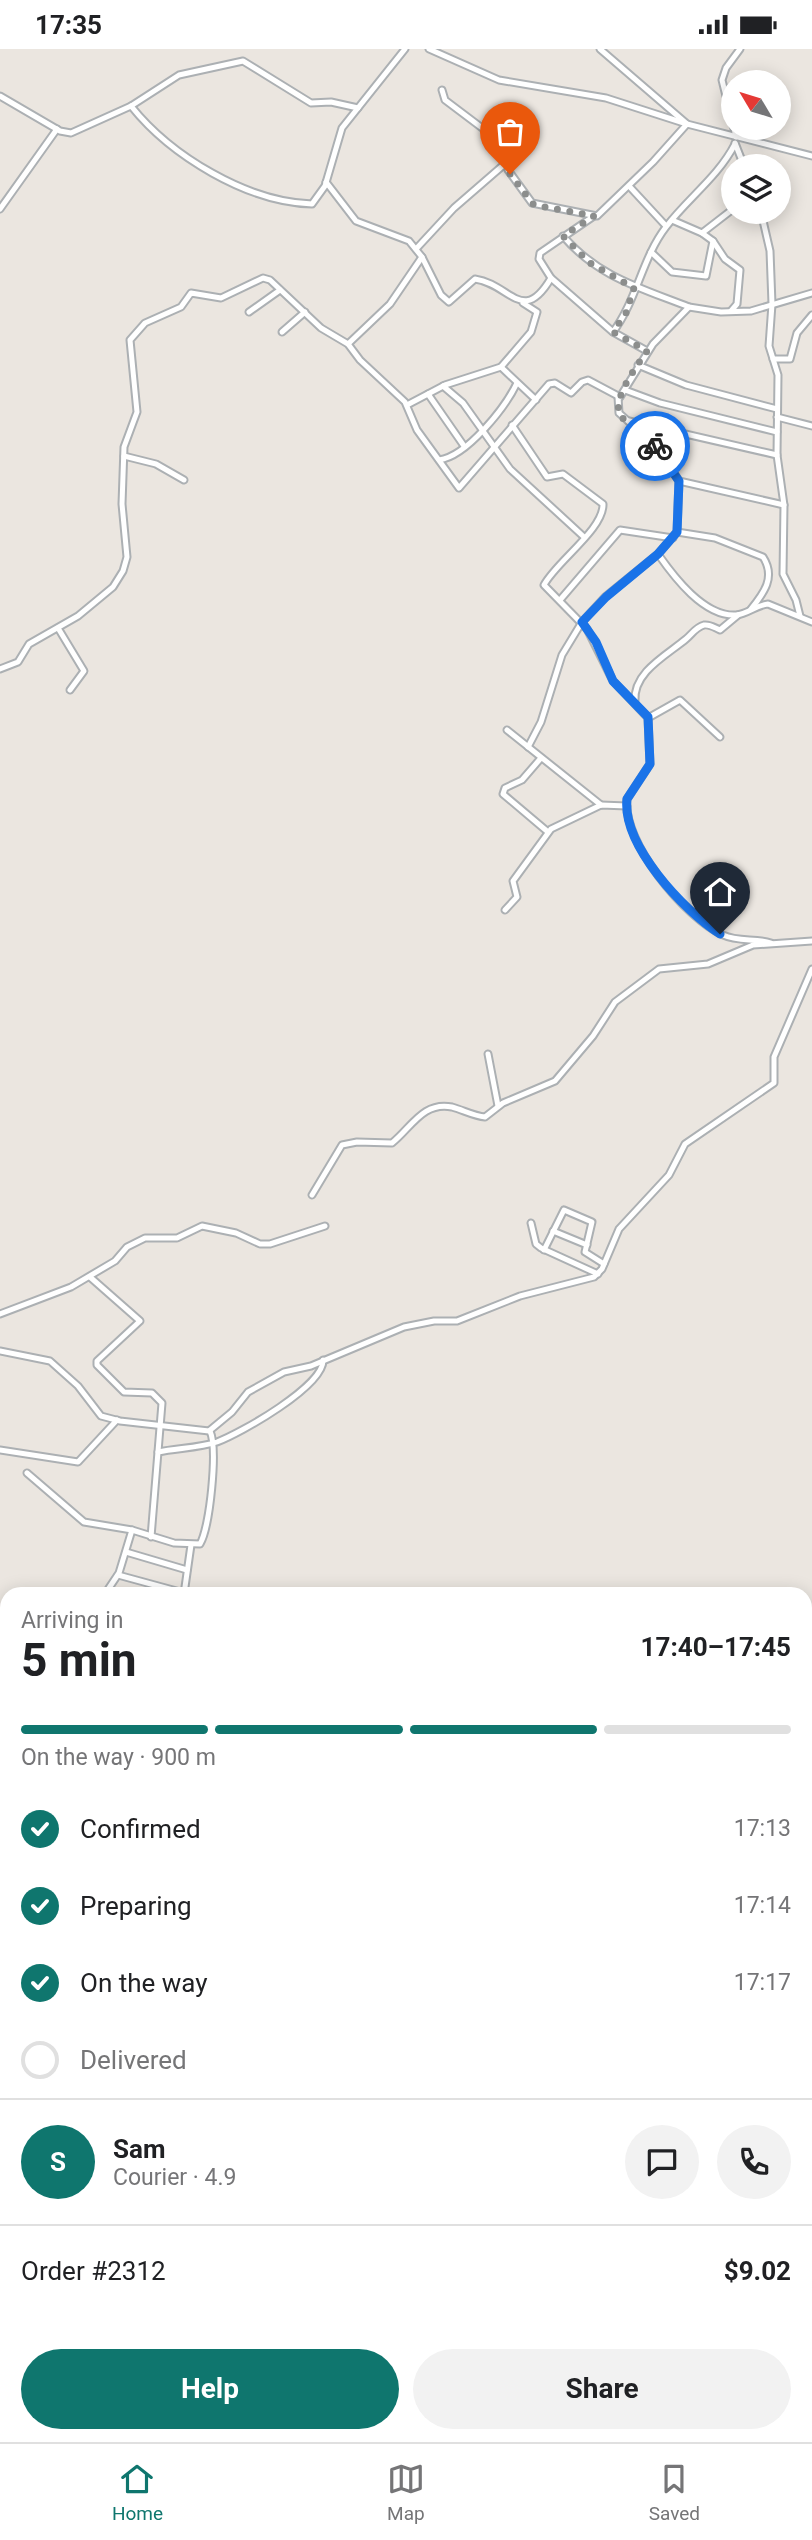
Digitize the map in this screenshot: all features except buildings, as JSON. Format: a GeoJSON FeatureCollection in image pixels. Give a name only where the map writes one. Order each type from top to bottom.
{"type":"FeatureCollection","features":[{"type":"Feature","properties":{"kind":"street"},"geometry":{"type":"LineString","coordinates":[[131,106],[184,159],[246,187],[312,204],[326,182],[342,128],[405,49]]}},
{"type":"Feature","properties":{"kind":"street"},"geometry":{"type":"LineString","coordinates":[[429,49],[499,80],[606,98],[721,133]]}},
{"type":"Feature","properties":{"kind":"street"},"geometry":{"type":"LineString","coordinates":[[600,49],[687,124]]}},
{"type":"Feature","properties":{"kind":"street"},"geometry":{"type":"LineString","coordinates":[[609,49],[614,61]]}},
{"type":"Feature","properties":{"kind":"street"},"geometry":{"type":"LineString","coordinates":[[725,70],[740,49]]}},
{"type":"Feature","properties":{"kind":"street"},"geometry":{"type":"LineString","coordinates":[[0,96],[57,129],[71,133],[131,106],[179,75],[243,61],[311,103],[331,102],[358,108]]}},
{"type":"Feature","properties":{"kind":"street"},"geometry":{"type":"LineString","coordinates":[[442,90],[445,100],[502,143],[508,170],[532,203],[594,216]]}},
{"type":"Feature","properties":{"kind":"street"},"geometry":{"type":"LineString","coordinates":[[647,351],[613,332],[551,278],[538,255],[594,216],[629,186],[687,124]]}},
{"type":"Feature","properties":{"kind":"street"},"geometry":{"type":"LineString","coordinates":[[0,209],[57,129]]}},
{"type":"Feature","properties":{"kind":"street"},"geometry":{"type":"LineString","coordinates":[[734,140],[739,154]]}},
{"type":"Feature","properties":{"kind":"street"},"geometry":{"type":"LineString","coordinates":[[746,140],[812,156]]}},
{"type":"Feature","properties":{"kind":"street"},"geometry":{"type":"LineString","coordinates":[[613,332],[626,313],[634,288],[666,226],[718,170],[735,144]]}},
{"type":"Feature","properties":{"kind":"street"},"geometry":{"type":"LineString","coordinates":[[416,249],[464,199],[507,162]]}},
{"type":"Feature","properties":{"kind":"street"},"geometry":{"type":"LineString","coordinates":[[326,182],[356,221],[401,236],[416,249],[446,301],[453,299],[475,279],[497,286],[538,316],[531,332],[501,367],[443,386],[407,405]]}},
{"type":"Feature","properties":{"kind":"street"},"geometry":{"type":"LineString","coordinates":[[629,186],[666,226]]}},
{"type":"Feature","properties":{"kind":"street"},"geometry":{"type":"LineString","coordinates":[[702,233],[721,218]]}},
{"type":"Feature","properties":{"kind":"street"},"geometry":{"type":"LineString","coordinates":[[672,220],[702,233],[713,241],[725,259],[740,270],[737,304],[732,311]]}},
{"type":"Feature","properties":{"kind":"street"},"geometry":{"type":"LineString","coordinates":[[764,224],[770,251],[772,304],[769,341],[778,375],[777,455],[784,505],[783,577],[796,600],[800,616]]}},
{"type":"Feature","properties":{"kind":"street"},"geometry":{"type":"LineString","coordinates":[[563,236],[590,263],[634,288],[689,307],[751,311],[812,293]]}},
{"type":"Feature","properties":{"kind":"street"},"geometry":{"type":"LineString","coordinates":[[651,252],[671,272],[706,276],[713,241]]}},
{"type":"Feature","properties":{"kind":"street"},"geometry":{"type":"LineString","coordinates":[[348,344],[390,304],[422,257]]}},
{"type":"Feature","properties":{"kind":"street"},"geometry":{"type":"LineString","coordinates":[[0,669],[18,663],[29,644],[58,628],[105,594],[126,564],[122,513],[124,456],[137,412],[135,373],[129,345],[132,334],[153,319],[181,307],[191,293],[221,298],[267,278],[326,331],[348,344],[360,360],[407,405],[413,423],[459,488],[549,384],[555,383],[571,393],[588,380],[618,397]]}},
{"type":"Feature","properties":{"kind":"street"},"geometry":{"type":"LineString","coordinates":[[523,303],[540,292],[551,278]]}},
{"type":"Feature","properties":{"kind":"street"},"geometry":{"type":"LineString","coordinates":[[249,312],[280,290]]}},
{"type":"Feature","properties":{"kind":"street"},"geometry":{"type":"LineString","coordinates":[[528,747],[541,722],[562,655],[582,622],[606,597],[658,554],[675,535],[679,481],[658,448],[626,421],[617,408],[618,397],[625,390],[647,351],[689,307]]}},
{"type":"Feature","properties":{"kind":"street"},"geometry":{"type":"LineString","coordinates":[[282,332],[304,312]]}},
{"type":"Feature","properties":{"kind":"street"},"geometry":{"type":"LineString","coordinates":[[773,359],[790,359],[797,333],[812,314]]}},
{"type":"Feature","properties":{"kind":"street"},"geometry":{"type":"LineString","coordinates":[[638,365],[686,385],[777,409]]}},
{"type":"Feature","properties":{"kind":"street"},"geometry":{"type":"LineString","coordinates":[[501,367],[536,400]]}},
{"type":"Feature","properties":{"kind":"street"},"geometry":{"type":"LineString","coordinates":[[439,460],[450,457],[482,430],[506,404],[517,383]]}},
{"type":"Feature","properties":{"kind":"street"},"geometry":{"type":"LineString","coordinates":[[443,386],[463,403],[493,448],[518,477],[584,537]]}},
{"type":"Feature","properties":{"kind":"street"},"geometry":{"type":"LineString","coordinates":[[625,390],[660,403],[777,432]]}},
{"type":"Feature","properties":{"kind":"street"},"geometry":{"type":"LineString","coordinates":[[428,394],[464,446]]}},
{"type":"Feature","properties":{"kind":"street"},"geometry":{"type":"LineString","coordinates":[[777,417],[812,426]]}},
{"type":"Feature","properties":{"kind":"street"},"geometry":{"type":"LineString","coordinates":[[626,421],[777,455]]}},
{"type":"Feature","properties":{"kind":"street"},"geometry":{"type":"LineString","coordinates":[[512,425],[547,477],[563,474],[603,504],[602,513],[545,583],[546,589],[582,622],[596,642],[613,681],[648,717],[651,760],[630,792],[627,806],[636,843],[673,894],[695,916],[725,936],[771,943]]}},
{"type":"Feature","properties":{"kind":"street"},"geometry":{"type":"LineString","coordinates":[[124,456],[156,464],[184,480]]}},
{"type":"Feature","properties":{"kind":"street"},"geometry":{"type":"LineString","coordinates":[[679,481],[784,505]]}},
{"type":"Feature","properties":{"kind":"street"},"geometry":{"type":"LineString","coordinates":[[560,600],[620,530],[715,538],[763,557],[768,567],[768,585],[749,611]]}},
{"type":"Feature","properties":{"kind":"street"},"geometry":{"type":"LineString","coordinates":[[658,554],[675,576],[706,604],[724,614],[740,615]]}},
{"type":"Feature","properties":{"kind":"street"},"geometry":{"type":"LineString","coordinates":[[635,701],[636,688],[645,674],[701,626],[709,625],[720,630],[740,615],[768,604],[812,622]]}},
{"type":"Feature","properties":{"kind":"street"},"geometry":{"type":"LineString","coordinates":[[58,628],[84,671],[70,690]]}},
{"type":"Feature","properties":{"kind":"street"},"geometry":{"type":"LineString","coordinates":[[648,717],[674,701],[682,701],[720,737]]}},
{"type":"Feature","properties":{"kind":"street"},"geometry":{"type":"LineString","coordinates":[[508,730],[601,805]]}},
{"type":"Feature","properties":{"kind":"street"},"geometry":{"type":"LineString","coordinates":[[541,758],[522,779],[505,788],[503,794],[548,832]]}},
{"type":"Feature","properties":{"kind":"street"},"geometry":{"type":"LineString","coordinates":[[505,911],[517,897],[513,881],[548,832],[601,805],[627,806]]}},
{"type":"Feature","properties":{"kind":"street"},"geometry":{"type":"LineString","coordinates":[[312,1195],[342,1145],[357,1142],[392,1143],[407,1127],[434,1107],[451,1107],[483,1117],[498,1106],[555,1081],[593,1036],[615,1003],[659,969],[708,964],[748,946],[812,941]]}},
{"type":"Feature","properties":{"kind":"street"},"geometry":{"type":"LineString","coordinates":[[0,1351],[50,1361],[78,1386],[98,1414],[117,1420],[210,1431],[232,1412],[249,1390],[278,1375],[404,1327],[434,1321],[457,1321],[520,1296],[598,1274],[617,1231],[669,1175],[685,1144],[775,1083],[774,1057],[812,969]]}},
{"type":"Feature","properties":{"kind":"street"},"geometry":{"type":"LineString","coordinates":[[488,1054],[498,1106]]}},
{"type":"Feature","properties":{"kind":"street"},"geometry":{"type":"LineString","coordinates":[[544,1250],[562,1211],[571,1212],[592,1222],[584,1252],[604,1264]]}},
{"type":"Feature","properties":{"kind":"street"},"geometry":{"type":"LineString","coordinates":[[531,1223],[536,1244],[598,1274]]}},
{"type":"Feature","properties":{"kind":"street"},"geometry":{"type":"LineString","coordinates":[[0,1314],[49,1297],[90,1277],[115,1261],[135,1242],[149,1237],[177,1238],[200,1226],[222,1229],[264,1244],[295,1238],[325,1226]]}},
{"type":"Feature","properties":{"kind":"street"},"geometry":{"type":"LineString","coordinates":[[553,1231],[587,1245]]}},
{"type":"Feature","properties":{"kind":"street"},"geometry":{"type":"LineString","coordinates":[[90,1277],[140,1321],[96,1364],[124,1392],[149,1393],[159,1397],[162,1405],[151,1537]]}},
{"type":"Feature","properties":{"kind":"street"},"geometry":{"type":"LineString","coordinates":[[158,1452],[213,1443],[269,1415],[315,1376],[321,1369],[323,1360]]}},
{"type":"Feature","properties":{"kind":"street"},"geometry":{"type":"LineString","coordinates":[[0,1450],[78,1462],[117,1420]]}},
{"type":"Feature","properties":{"kind":"street"},"geometry":{"type":"LineString","coordinates":[[27,1473],[83,1522],[132,1530],[151,1537],[191,1545],[202,1542],[213,1443],[210,1431]]}},
{"type":"Feature","properties":{"kind":"street"},"geometry":{"type":"LineString","coordinates":[[110,1587],[118,1575],[132,1530]]}},
{"type":"Feature","properties":{"kind":"street"},"geometry":{"type":"LineString","coordinates":[[185,1587],[191,1545]]}},
{"type":"Feature","properties":{"kind":"street"},"geometry":{"type":"LineString","coordinates":[[126,1552],[187,1570]]}},
{"type":"Feature","properties":{"kind":"street"},"geometry":{"type":"LineString","coordinates":[[118,1575],[160,1587]]}},
{"type":"Feature","properties":{"kind":"way so far"},"geometry":{"type":"LineString","coordinates":[[510,174],[534,205],[594,216],[563,236],[590,263],[634,288],[626,313],[613,332],[635,347],[647,351],[622,396],[618,397],[617,408],[623,418],[655,446]]}},
{"type":"Feature","properties":{"kind":"route"},"geometry":{"type":"LineString","coordinates":[[655,446],[679,481],[677,532],[658,554],[592,609],[582,622],[596,642],[613,681],[645,712],[650,723],[650,764],[627,799],[636,843],[673,894],[695,916],[720,934]]}}]}
